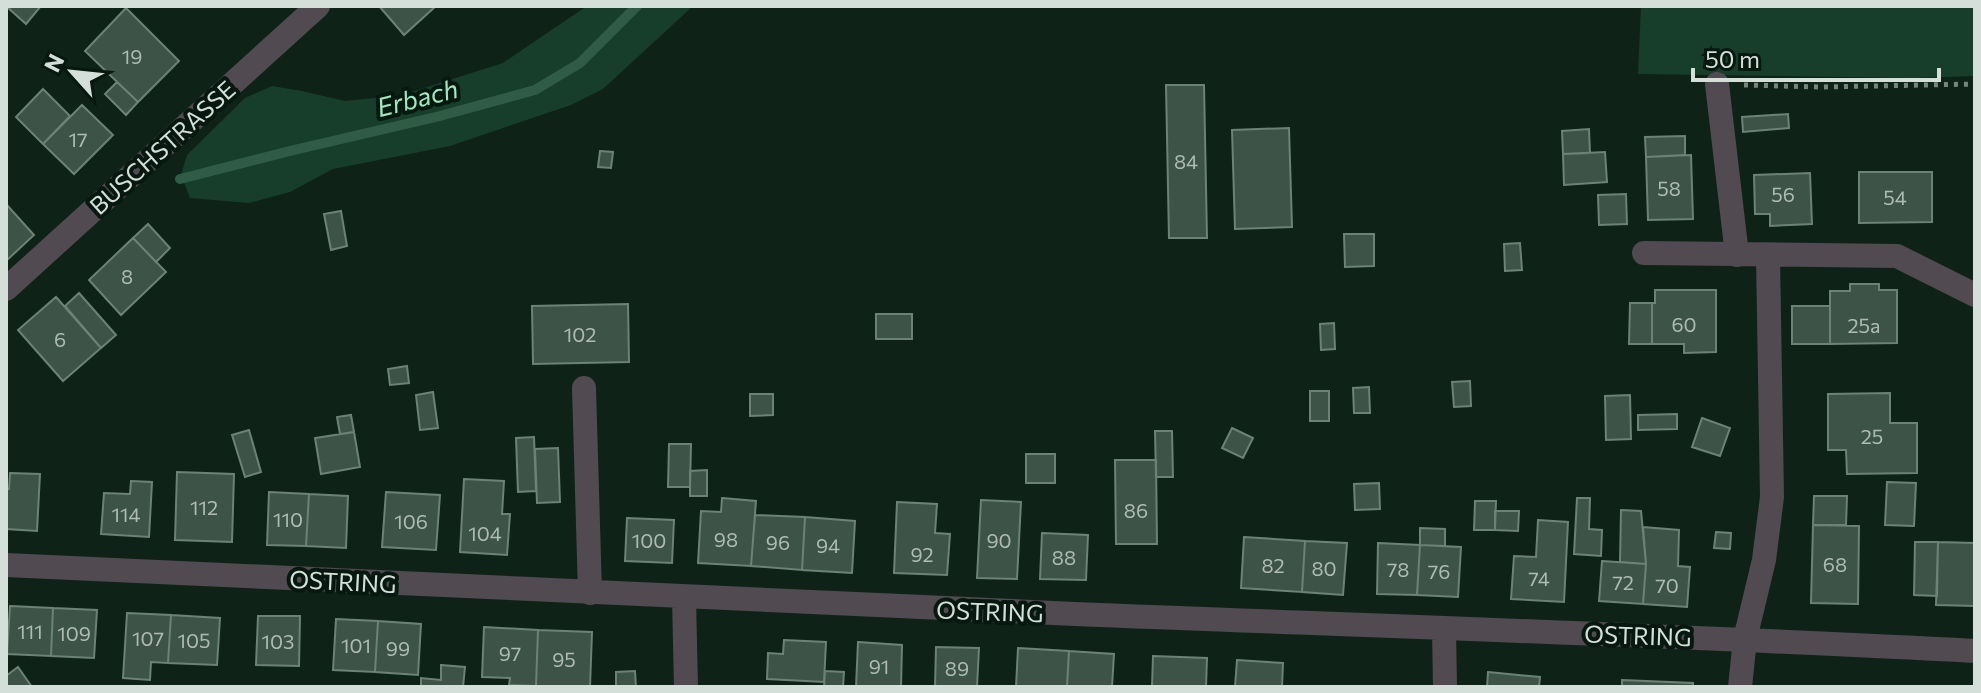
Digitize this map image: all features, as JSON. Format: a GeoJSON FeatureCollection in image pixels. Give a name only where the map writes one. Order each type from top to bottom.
{"type":"FeatureCollection","features":[{"type":"Feature","properties":{"kind":"street","name":"BUSCHSTRASSE"},"geometry":{"type":"LineString","coordinates":[[6,289],[318,6]]}},
{"type":"Feature","properties":{"kind":"street"},"geometry":{"type":"LineString","coordinates":[[1717,84],[1737,255]]}},
{"type":"Feature","properties":{"kind":"street"},"geometry":{"type":"LineString","coordinates":[[1644,253],[1897,256],[1975,295]]}},
{"type":"Feature","properties":{"kind":"street"},"geometry":{"type":"LineString","coordinates":[[1740,687],[1745,639],[1764,560],[1772,497],[1768,256]]}},
{"type":"Feature","properties":{"kind":"street"},"geometry":{"type":"LineString","coordinates":[[584,388],[590,593]]}},
{"type":"Feature","properties":{"kind":"street","name":"OSTRING"},"geometry":{"type":"LineString","coordinates":[[6,565],[684,598],[1745,639],[1975,651]]}},
{"type":"Feature","properties":{"kind":"street"},"geometry":{"type":"LineString","coordinates":[[684,598],[686,687]]}},
{"type":"Feature","properties":{"kind":"street"},"geometry":{"type":"LineString","coordinates":[[1444,629],[1445,687]]}},
{"type":"Feature","properties":{"kind":"path"},"geometry":{"type":"LineString","coordinates":[[1717,84],[1821,87],[1975,84]]}},
{"type":"Feature","properties":{"kind":"green space"},"geometry":{"type":"Polygon","coordinates":[[[587,6],[693,6],[603,89],[571,105],[450,146],[333,169],[290,192],[249,203],[190,198],[181,175],[187,155],[245,98],[272,86],[345,101],[402,95],[503,63],[587,6]]]}},
{"type":"Feature","properties":{"kind":"green space"},"geometry":{"type":"Polygon","coordinates":[[[1641,6],[1975,6],[1975,76],[1638,74],[1641,6]]]}},
{"type":"Feature","properties":{"kind":"building"},"geometry":{"type":"Polygon","coordinates":[[[6,6],[41,6],[26,24],[6,6]]]}},
{"type":"Feature","properties":{"kind":"building"},"geometry":{"type":"Polygon","coordinates":[[[379,6],[436,6],[404,35],[379,6]]]}},
{"type":"Feature","properties":{"kind":"building"},"geometry":{"type":"Polygon","coordinates":[[[126,8],[179,61],[138,102],[85,51],[126,8]]]}},
{"type":"Feature","properties":{"kind":"building"},"geometry":{"type":"Polygon","coordinates":[[[117,82],[138,102],[126,115],[105,94],[117,82]]]}},
{"type":"Feature","properties":{"kind":"building"},"geometry":{"type":"Polygon","coordinates":[[[1166,85],[1204,85],[1207,238],[1169,238],[1166,85]]]}},
{"type":"Feature","properties":{"kind":"building"},"geometry":{"type":"Polygon","coordinates":[[[43,89],[70,116],[43,144],[16,117],[43,89]]]}},
{"type":"Feature","properties":{"kind":"building"},"geometry":{"type":"Polygon","coordinates":[[[82,105],[113,135],[74,174],[43,144],[82,105]]]}},
{"type":"Feature","properties":{"kind":"building"},"geometry":{"type":"Polygon","coordinates":[[[1788,114],[1789,128],[1743,132],[1742,117],[1788,114]]]}},
{"type":"Feature","properties":{"kind":"building"},"geometry":{"type":"Polygon","coordinates":[[[1289,128],[1292,227],[1235,229],[1232,130],[1289,128]]]}},
{"type":"Feature","properties":{"kind":"building"},"geometry":{"type":"Polygon","coordinates":[[[1589,129],[1590,153],[1563,154],[1562,131],[1589,129]]]}},
{"type":"Feature","properties":{"kind":"building"},"geometry":{"type":"Polygon","coordinates":[[[1685,136],[1685,155],[1646,157],[1645,137],[1685,136]]]}},
{"type":"Feature","properties":{"kind":"building"},"geometry":{"type":"Polygon","coordinates":[[[600,151],[613,152],[611,168],[598,167],[600,151]]]}},
{"type":"Feature","properties":{"kind":"building"},"geometry":{"type":"Polygon","coordinates":[[[1605,152],[1607,182],[1564,185],[1563,154],[1605,152]]]}},
{"type":"Feature","properties":{"kind":"building"},"geometry":{"type":"Polygon","coordinates":[[[1691,155],[1693,219],[1648,220],[1646,157],[1691,155]]]}},
{"type":"Feature","properties":{"kind":"building"},"geometry":{"type":"Polygon","coordinates":[[[1859,172],[1932,172],[1932,222],[1859,223],[1859,172]]]}},
{"type":"Feature","properties":{"kind":"building"},"geometry":{"type":"Polygon","coordinates":[[[1810,173],[1812,224],[1770,226],[1770,214],[1755,214],[1754,175],[1810,173]]]}},
{"type":"Feature","properties":{"kind":"building"},"geometry":{"type":"Polygon","coordinates":[[[1626,194],[1627,224],[1599,225],[1598,195],[1626,194]]]}},
{"type":"Feature","properties":{"kind":"building"},"geometry":{"type":"Polygon","coordinates":[[[6,204],[34,235],[6,261],[6,204]]]}},
{"type":"Feature","properties":{"kind":"building"},"geometry":{"type":"Polygon","coordinates":[[[341,211],[347,246],[331,250],[324,214],[341,211]]]}},
{"type":"Feature","properties":{"kind":"building"},"geometry":{"type":"Polygon","coordinates":[[[148,224],[170,248],[156,262],[133,238],[148,224]]]}},
{"type":"Feature","properties":{"kind":"building"},"geometry":{"type":"Polygon","coordinates":[[[1344,234],[1374,234],[1374,266],[1345,267],[1344,234]]]}},
{"type":"Feature","properties":{"kind":"building"},"geometry":{"type":"Polygon","coordinates":[[[133,238],[166,272],[121,315],[89,280],[133,238]]]}},
{"type":"Feature","properties":{"kind":"building"},"geometry":{"type":"Polygon","coordinates":[[[1520,243],[1522,270],[1505,271],[1504,244],[1520,243]]]}},
{"type":"Feature","properties":{"kind":"building"},"geometry":{"type":"Polygon","coordinates":[[[1850,284],[1879,284],[1879,290],[1897,290],[1897,343],[1830,344],[1830,291],[1850,291],[1850,284]]]}},
{"type":"Feature","properties":{"kind":"building"},"geometry":{"type":"Polygon","coordinates":[[[1655,290],[1716,290],[1716,352],[1684,353],[1684,344],[1652,344],[1655,290]]]}},
{"type":"Feature","properties":{"kind":"building"},"geometry":{"type":"Polygon","coordinates":[[[79,293],[116,335],[101,348],[65,306],[79,293]]]}},
{"type":"Feature","properties":{"kind":"building"},"geometry":{"type":"Polygon","coordinates":[[[56,297],[101,348],[63,381],[18,330],[56,297]]]}},
{"type":"Feature","properties":{"kind":"building"},"geometry":{"type":"Polygon","coordinates":[[[1630,303],[1652,303],[1652,344],[1629,344],[1630,303]]]}},
{"type":"Feature","properties":{"kind":"building"},"geometry":{"type":"Polygon","coordinates":[[[628,304],[629,362],[533,364],[532,306],[628,304]]]}},
{"type":"Feature","properties":{"kind":"building"},"geometry":{"type":"Polygon","coordinates":[[[1792,306],[1830,306],[1830,344],[1792,344],[1792,306]]]}},
{"type":"Feature","properties":{"kind":"building"},"geometry":{"type":"Polygon","coordinates":[[[876,314],[912,314],[912,339],[876,339],[876,314]]]}},
{"type":"Feature","properties":{"kind":"building"},"geometry":{"type":"Polygon","coordinates":[[[1334,323],[1335,349],[1321,350],[1320,324],[1334,323]]]}},
{"type":"Feature","properties":{"kind":"building"},"geometry":{"type":"Polygon","coordinates":[[[407,366],[409,383],[390,385],[388,369],[407,366]]]}},
{"type":"Feature","properties":{"kind":"building"},"geometry":{"type":"Polygon","coordinates":[[[1470,381],[1471,406],[1454,407],[1452,382],[1470,381]]]}},
{"type":"Feature","properties":{"kind":"building"},"geometry":{"type":"Polygon","coordinates":[[[1369,387],[1370,413],[1354,413],[1353,388],[1369,387]]]}},
{"type":"Feature","properties":{"kind":"building"},"geometry":{"type":"Polygon","coordinates":[[[1310,391],[1329,391],[1329,421],[1310,421],[1310,391]]]}},
{"type":"Feature","properties":{"kind":"building"},"geometry":{"type":"Polygon","coordinates":[[[433,392],[438,428],[420,430],[416,395],[433,392]]]}},
{"type":"Feature","properties":{"kind":"building"},"geometry":{"type":"Polygon","coordinates":[[[1890,393],[1890,423],[1917,423],[1917,473],[1847,474],[1846,450],[1828,450],[1828,394],[1890,393]]]}},
{"type":"Feature","properties":{"kind":"building"},"geometry":{"type":"Polygon","coordinates":[[[750,394],[773,394],[773,415],[750,416],[750,394]]]}},
{"type":"Feature","properties":{"kind":"building"},"geometry":{"type":"Polygon","coordinates":[[[1630,395],[1631,439],[1606,440],[1605,396],[1630,395]]]}},
{"type":"Feature","properties":{"kind":"building"},"geometry":{"type":"Polygon","coordinates":[[[1677,414],[1677,429],[1638,430],[1638,415],[1677,414]]]}},
{"type":"Feature","properties":{"kind":"building"},"geometry":{"type":"Polygon","coordinates":[[[351,415],[354,432],[340,434],[337,417],[351,415]]]}},
{"type":"Feature","properties":{"kind":"building"},"geometry":{"type":"Polygon","coordinates":[[[1702,418],[1730,428],[1720,456],[1692,447],[1702,418]]]}},
{"type":"Feature","properties":{"kind":"building"},"geometry":{"type":"Polygon","coordinates":[[[1232,428],[1253,438],[1243,458],[1222,448],[1232,428]]]}},
{"type":"Feature","properties":{"kind":"building"},"geometry":{"type":"Polygon","coordinates":[[[249,430],[261,472],[245,477],[232,435],[249,430]]]}},
{"type":"Feature","properties":{"kind":"building"},"geometry":{"type":"Polygon","coordinates":[[[1155,431],[1172,431],[1173,477],[1156,477],[1155,431]]]}},
{"type":"Feature","properties":{"kind":"building"},"geometry":{"type":"Polygon","coordinates":[[[354,432],[360,467],[321,474],[315,438],[354,432]]]}},
{"type":"Feature","properties":{"kind":"building"},"geometry":{"type":"Polygon","coordinates":[[[534,437],[536,491],[518,492],[516,438],[534,437]]]}},
{"type":"Feature","properties":{"kind":"building"},"geometry":{"type":"Polygon","coordinates":[[[669,444],[691,444],[690,487],[668,487],[669,444]]]}},
{"type":"Feature","properties":{"kind":"building"},"geometry":{"type":"Polygon","coordinates":[[[558,448],[560,502],[537,503],[535,449],[558,448]]]}},
{"type":"Feature","properties":{"kind":"building"},"geometry":{"type":"Polygon","coordinates":[[[1026,454],[1055,454],[1055,483],[1026,483],[1026,454]]]}},
{"type":"Feature","properties":{"kind":"building"},"geometry":{"type":"Polygon","coordinates":[[[1115,460],[1156,460],[1157,544],[1116,544],[1115,460]]]}},
{"type":"Feature","properties":{"kind":"building"},"geometry":{"type":"Polygon","coordinates":[[[707,470],[707,496],[690,496],[690,471],[707,470]]]}},
{"type":"Feature","properties":{"kind":"building"},"geometry":{"type":"Polygon","coordinates":[[[177,472],[234,474],[232,542],[175,540],[177,472]]]}},
{"type":"Feature","properties":{"kind":"building"},"geometry":{"type":"Polygon","coordinates":[[[10,473],[40,474],[37,531],[6,529],[6,489],[9,489],[10,473]]]}},
{"type":"Feature","properties":{"kind":"building"},"geometry":{"type":"Polygon","coordinates":[[[464,479],[504,481],[502,514],[510,514],[507,555],[460,552],[464,479]]]}},
{"type":"Feature","properties":{"kind":"building"},"geometry":{"type":"Polygon","coordinates":[[[131,481],[152,482],[149,537],[101,534],[104,493],[130,494],[131,481]]]}},
{"type":"Feature","properties":{"kind":"building"},"geometry":{"type":"Polygon","coordinates":[[[1887,482],[1916,483],[1914,526],[1885,525],[1887,482]]]}},
{"type":"Feature","properties":{"kind":"building"},"geometry":{"type":"Polygon","coordinates":[[[1379,483],[1380,509],[1355,510],[1354,484],[1379,483]]]}},
{"type":"Feature","properties":{"kind":"building"},"geometry":{"type":"Polygon","coordinates":[[[269,492],[309,494],[306,546],[267,545],[269,492]]]}},
{"type":"Feature","properties":{"kind":"building"},"geometry":{"type":"Polygon","coordinates":[[[386,492],[440,495],[436,550],[382,547],[386,492]]]}},
{"type":"Feature","properties":{"kind":"building"},"geometry":{"type":"Polygon","coordinates":[[[309,494],[348,496],[346,548],[306,546],[309,494]]]}},
{"type":"Feature","properties":{"kind":"building"},"geometry":{"type":"Polygon","coordinates":[[[1814,496],[1847,496],[1846,525],[1813,525],[1814,496]]]}},
{"type":"Feature","properties":{"kind":"building"},"geometry":{"type":"Polygon","coordinates":[[[722,498],[756,501],[751,566],[698,563],[701,511],[721,512],[722,498]]]}},
{"type":"Feature","properties":{"kind":"building"},"geometry":{"type":"Polygon","coordinates":[[[1577,498],[1590,498],[1589,529],[1602,530],[1601,556],[1574,554],[1577,498]]]}},
{"type":"Feature","properties":{"kind":"building"},"geometry":{"type":"Polygon","coordinates":[[[981,500],[1021,502],[1017,579],[977,578],[981,500]]]}},
{"type":"Feature","properties":{"kind":"building"},"geometry":{"type":"Polygon","coordinates":[[[1475,501],[1496,501],[1495,530],[1474,530],[1475,501]]]}},
{"type":"Feature","properties":{"kind":"building"},"geometry":{"type":"Polygon","coordinates":[[[897,502],[937,504],[935,533],[950,534],[947,575],[894,573],[897,502]]]}},
{"type":"Feature","properties":{"kind":"building"},"geometry":{"type":"Polygon","coordinates":[[[1621,510],[1641,511],[1646,564],[1620,562],[1621,510]]]}},
{"type":"Feature","properties":{"kind":"building"},"geometry":{"type":"Polygon","coordinates":[[[1495,511],[1519,511],[1518,531],[1495,530],[1495,511]]]}},
{"type":"Feature","properties":{"kind":"building"},"geometry":{"type":"Polygon","coordinates":[[[755,515],[805,517],[802,570],[751,566],[755,515]]]}},
{"type":"Feature","properties":{"kind":"building"},"geometry":{"type":"Polygon","coordinates":[[[805,517],[855,521],[852,573],[802,570],[805,517]]]}},
{"type":"Feature","properties":{"kind":"building"},"geometry":{"type":"Polygon","coordinates":[[[627,518],[674,520],[672,563],[625,561],[627,518]]]}},
{"type":"Feature","properties":{"kind":"building"},"geometry":{"type":"Polygon","coordinates":[[[1538,520],[1568,522],[1564,602],[1511,599],[1514,556],[1536,557],[1538,520]]]}},
{"type":"Feature","properties":{"kind":"building"},"geometry":{"type":"Polygon","coordinates":[[[1813,525],[1859,526],[1858,604],[1811,603],[1813,525]]]}},
{"type":"Feature","properties":{"kind":"building"},"geometry":{"type":"Polygon","coordinates":[[[1643,527],[1679,530],[1678,566],[1690,567],[1687,607],[1643,604],[1646,564],[1643,527]]]}},
{"type":"Feature","properties":{"kind":"building"},"geometry":{"type":"Polygon","coordinates":[[[1420,528],[1445,529],[1445,546],[1420,545],[1420,528]]]}},
{"type":"Feature","properties":{"kind":"building"},"geometry":{"type":"Polygon","coordinates":[[[1716,532],[1731,533],[1730,549],[1714,548],[1716,532]]]}},
{"type":"Feature","properties":{"kind":"building"},"geometry":{"type":"Polygon","coordinates":[[[1042,533],[1088,535],[1086,580],[1040,579],[1042,533]]]}},
{"type":"Feature","properties":{"kind":"building"},"geometry":{"type":"Polygon","coordinates":[[[1244,537],[1305,541],[1302,592],[1241,588],[1244,537]]]}},
{"type":"Feature","properties":{"kind":"building"},"geometry":{"type":"Polygon","coordinates":[[[1305,541],[1347,543],[1343,595],[1302,592],[1305,541]]]}},
{"type":"Feature","properties":{"kind":"building"},"geometry":{"type":"Polygon","coordinates":[[[1915,542],[1938,542],[1937,596],[1914,595],[1915,542]]]}},
{"type":"Feature","properties":{"kind":"building"},"geometry":{"type":"Polygon","coordinates":[[[1938,542],[1975,543],[1975,606],[1936,605],[1938,542]]]}},
{"type":"Feature","properties":{"kind":"building"},"geometry":{"type":"Polygon","coordinates":[[[1378,543],[1420,545],[1417,595],[1377,594],[1378,543]]]}},
{"type":"Feature","properties":{"kind":"building"},"geometry":{"type":"Polygon","coordinates":[[[1420,545],[1461,547],[1458,597],[1417,595],[1420,545]]]}},
{"type":"Feature","properties":{"kind":"building"},"geometry":{"type":"Polygon","coordinates":[[[1602,561],[1646,564],[1643,604],[1599,601],[1602,561]]]}},
{"type":"Feature","properties":{"kind":"building"},"geometry":{"type":"Polygon","coordinates":[[[10,606],[53,608],[51,656],[7,654],[10,606]]]}},
{"type":"Feature","properties":{"kind":"building"},"geometry":{"type":"Polygon","coordinates":[[[53,608],[97,610],[94,658],[51,656],[53,608]]]}},
{"type":"Feature","properties":{"kind":"building"},"geometry":{"type":"Polygon","coordinates":[[[127,613],[171,615],[168,663],[151,662],[150,680],[123,678],[127,613]]]}},
{"type":"Feature","properties":{"kind":"building"},"geometry":{"type":"Polygon","coordinates":[[[171,615],[220,618],[217,665],[168,663],[171,615]]]}},
{"type":"Feature","properties":{"kind":"building"},"geometry":{"type":"Polygon","coordinates":[[[258,616],[300,616],[299,666],[256,665],[258,616]]]}},
{"type":"Feature","properties":{"kind":"building"},"geometry":{"type":"Polygon","coordinates":[[[336,619],[378,621],[375,672],[333,670],[336,619]]]}},
{"type":"Feature","properties":{"kind":"building"},"geometry":{"type":"Polygon","coordinates":[[[378,621],[421,624],[418,675],[375,672],[378,621]]]}},
{"type":"Feature","properties":{"kind":"building"},"geometry":{"type":"Polygon","coordinates":[[[484,627],[538,630],[536,686],[509,685],[510,678],[482,677],[484,627]]]}},
{"type":"Feature","properties":{"kind":"building"},"geometry":{"type":"Polygon","coordinates":[[[538,630],[592,632],[590,687],[536,686],[538,630]]]}},
{"type":"Feature","properties":{"kind":"building"},"geometry":{"type":"Polygon","coordinates":[[[784,640],[826,642],[824,682],[767,679],[768,653],[783,654],[784,640]]]}},
{"type":"Feature","properties":{"kind":"building"},"geometry":{"type":"Polygon","coordinates":[[[858,642],[902,645],[901,687],[856,687],[858,642]]]}},
{"type":"Feature","properties":{"kind":"building"},"geometry":{"type":"Polygon","coordinates":[[[936,647],[979,648],[977,687],[935,687],[936,647]]]}},
{"type":"Feature","properties":{"kind":"building"},"geometry":{"type":"Polygon","coordinates":[[[1018,648],[1069,651],[1067,687],[1016,687],[1018,648]]]}},
{"type":"Feature","properties":{"kind":"building"},"geometry":{"type":"Polygon","coordinates":[[[1069,651],[1114,654],[1112,687],[1067,687],[1069,651]]]}},
{"type":"Feature","properties":{"kind":"building"},"geometry":{"type":"Polygon","coordinates":[[[1153,656],[1207,658],[1206,687],[1152,687],[1153,656]]]}},
{"type":"Feature","properties":{"kind":"building"},"geometry":{"type":"Polygon","coordinates":[[[1237,660],[1283,663],[1282,687],[1235,687],[1237,660]]]}},
{"type":"Feature","properties":{"kind":"building"},"geometry":{"type":"Polygon","coordinates":[[[441,665],[465,667],[463,687],[421,687],[421,678],[441,680],[441,665]]]}},
{"type":"Feature","properties":{"kind":"building"},"geometry":{"type":"Polygon","coordinates":[[[18,667],[32,687],[6,687],[6,676],[18,667]]]}},
{"type":"Feature","properties":{"kind":"building"},"geometry":{"type":"Polygon","coordinates":[[[635,671],[636,687],[616,687],[616,672],[635,671]]]}},
{"type":"Feature","properties":{"kind":"building"},"geometry":{"type":"Polygon","coordinates":[[[825,671],[844,672],[843,687],[824,687],[825,671]]]}},
{"type":"Feature","properties":{"kind":"building"},"geometry":{"type":"Polygon","coordinates":[[[1488,672],[1540,677],[1539,687],[1487,687],[1488,672]]]}},
{"type":"Feature","properties":{"kind":"building"},"geometry":{"type":"Polygon","coordinates":[[[1622,680],[1693,683],[1693,687],[1622,687],[1622,680]]]}},
{"type":"Feature","properties":{"kind":"waterway","name":"Erbach"},"geometry":{"type":"LineString","coordinates":[[180,179],[535,90],[580,63],[637,6]]}}]}
